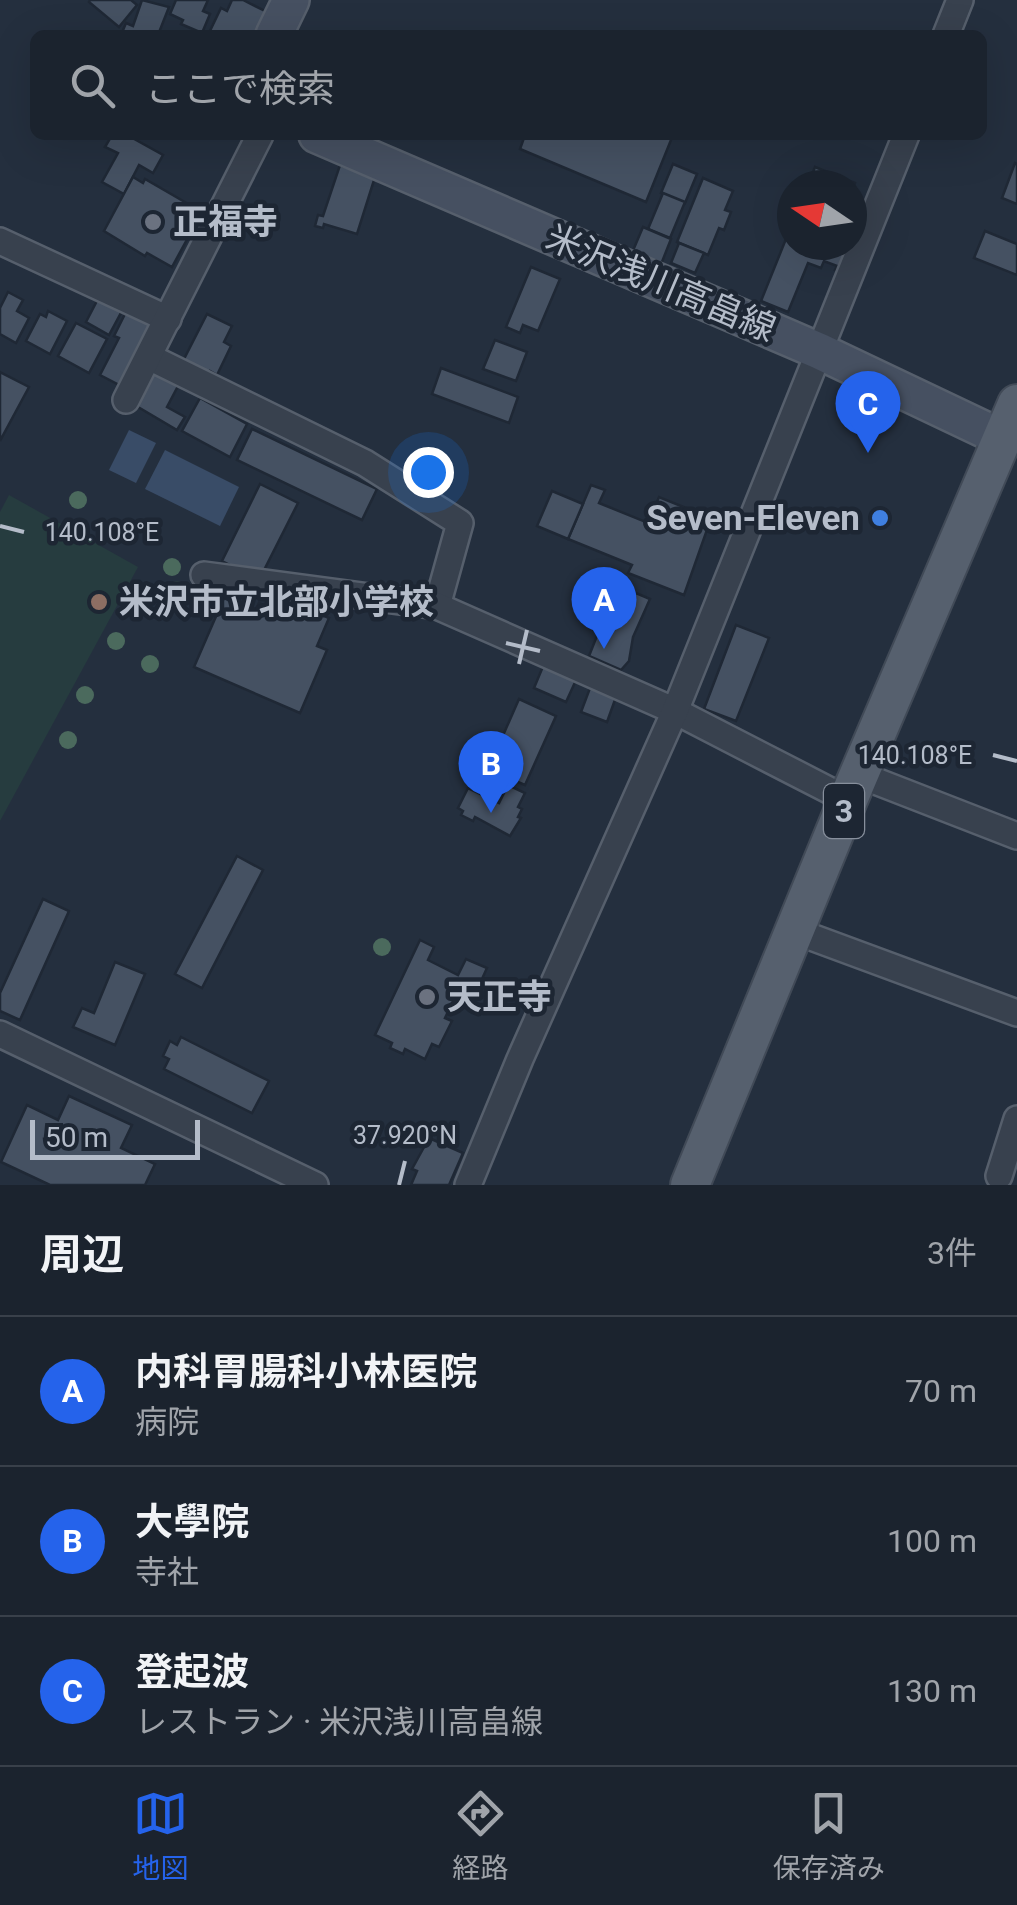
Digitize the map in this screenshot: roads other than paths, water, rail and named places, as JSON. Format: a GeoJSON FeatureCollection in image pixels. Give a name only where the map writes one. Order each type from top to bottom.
{"type":"FeatureCollection","features":[{"type":"Feature","properties":{"kind":"main road"},"geometry":{"type":"LineString","coordinates":[[276,30],[291,0]]}},
{"type":"Feature","properties":{"kind":"main road","name":"米沢浅川高畠線"},"geometry":{"type":"LineString","coordinates":[[329,140],[1012,429]]}},
{"type":"Feature","properties":{"kind":"main road","name":"3"},"geometry":{"type":"LineString","coordinates":[[690,1185],[854,788],[1012,429]]}},
{"type":"Feature","properties":{"kind":"street"},"geometry":{"type":"LineString","coordinates":[[948,30],[960,0]]}},
{"type":"Feature","properties":{"kind":"street"},"geometry":{"type":"LineString","coordinates":[[126,400],[258,140]]}},
{"type":"Feature","properties":{"kind":"street"},"geometry":{"type":"LineString","coordinates":[[468,1185],[520,1059],[676,711],[904,140]]}},
{"type":"Feature","properties":{"kind":"street"},"geometry":{"type":"LineString","coordinates":[[0,241],[168,319]]}},
{"type":"Feature","properties":{"kind":"street"},"geometry":{"type":"LineString","coordinates":[[150,357],[365,464],[460,523],[436,606]]}},
{"type":"Feature","properties":{"kind":"street"},"geometry":{"type":"LineString","coordinates":[[204,575],[436,606],[854,788],[1017,836]]}},
{"type":"Feature","properties":{"kind":"street"},"geometry":{"type":"LineString","coordinates":[[795,931],[1015,1005]]}},
{"type":"Feature","properties":{"kind":"street"},"geometry":{"type":"LineString","coordinates":[[0,1034],[316,1185]]}},
{"type":"Feature","properties":{"kind":"street"},"geometry":{"type":"LineString","coordinates":[[999,1176],[1017,1119]]}},
{"type":"Feature","properties":{"kind":"water"},"geometry":{"type":"Polygon","coordinates":[[[129,430],[156,443],[136,483],[109,470],[129,430]]]}},
{"type":"Feature","properties":{"kind":"water"},"geometry":{"type":"Polygon","coordinates":[[[165,450],[239,487],[220,526],[145,489],[165,450]]]}},
{"type":"Feature","properties":{"kind":"place","name":"正福寺"},"geometry":{"type":"Point","coordinates":[153,222]}},
{"type":"Feature","properties":{"kind":"place","name":"登起波"},"geometry":{"type":"Point","coordinates":[868,453]}},
{"type":"Feature","properties":{"kind":"place","name":"Seven-Eleven"},"geometry":{"type":"Point","coordinates":[880,518]}},
{"type":"Feature","properties":{"kind":"place","name":"米沢市立北部小学校"},"geometry":{"type":"Point","coordinates":[99,602]}},
{"type":"Feature","properties":{"kind":"place","name":"内科胃腸科小林医院"},"geometry":{"type":"Point","coordinates":[604,649]}},
{"type":"Feature","properties":{"kind":"place","name":"大學院"},"geometry":{"type":"Point","coordinates":[491,813]}},
{"type":"Feature","properties":{"kind":"place","name":"天正寺"},"geometry":{"type":"Point","coordinates":[427,997]}}]}
